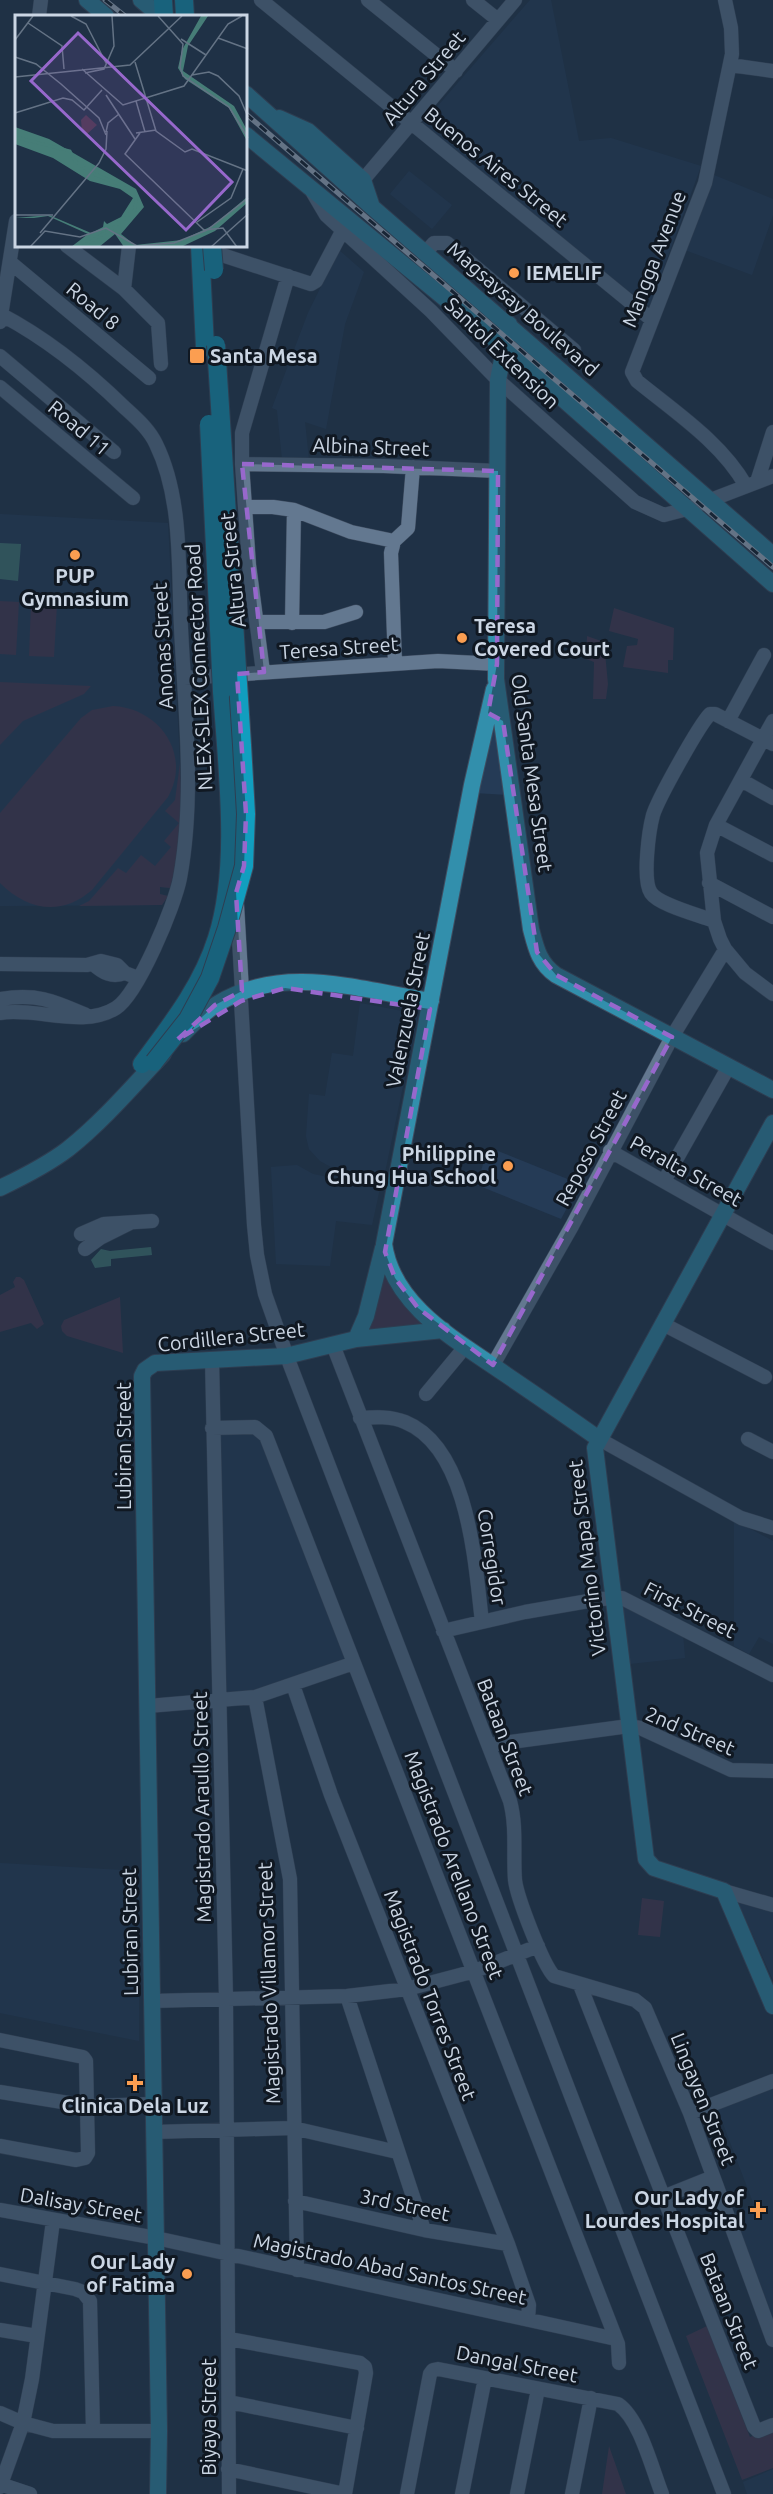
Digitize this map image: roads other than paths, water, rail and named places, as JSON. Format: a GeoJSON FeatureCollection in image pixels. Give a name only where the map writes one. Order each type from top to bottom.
{"type":"FeatureCollection","features":[{"type":"Feature","properties":{"kind":"highway"},"geometry":{"type":"LineString","coordinates":[[183,0],[184,15]]}},
{"type":"Feature","properties":{"kind":"highway"},"geometry":{"type":"LineString","coordinates":[[194,0],[195,15]]}},
{"type":"Feature","properties":{"kind":"highway","name":"NLEX-SLEX Connector Road"},"geometry":{"type":"LineString","coordinates":[[209,255],[245,791],[244,866],[210,978],[188,1019],[148,1063],[194,991],[217,938],[230,868],[205,347],[209,255]]}},
{"type":"Feature","properties":{"kind":"main road"},"geometry":{"type":"LineString","coordinates":[[87,0],[105,15]]}},
{"type":"Feature","properties":{"kind":"main road","name":"Magsaysay Boulevard"},"geometry":{"type":"LineString","coordinates":[[248,96],[372,207],[773,555]]}},
{"type":"Feature","properties":{"kind":"main road"},"geometry":{"type":"LineString","coordinates":[[263,110],[308,131],[363,180],[372,207]]}},
{"type":"Feature","properties":{"kind":"main road"},"geometry":{"type":"LineString","coordinates":[[248,137],[310,187],[346,224],[504,347],[773,584]]}},
{"type":"Feature","properties":{"kind":"main road","name":"Old Santa Mesa Street"},"geometry":{"type":"LineString","coordinates":[[508,324],[498,380],[495,720],[531,930],[541,961],[556,975],[623,1008],[672,1037],[773,1090]]}},
{"type":"Feature","properties":{"kind":"main road","name":"Valenzuela Street"},"geometry":{"type":"LineString","coordinates":[[495,720],[472,785],[384,1244],[390,1268],[402,1289],[418,1308],[442,1330],[599,1438]]}},
{"type":"Feature","properties":{"kind":"main road"},"geometry":{"type":"LineString","coordinates":[[0,1188],[30,1174],[67,1150],[181,1043],[215,1005],[273,982],[298,981],[430,1005]]}},
{"type":"Feature","properties":{"kind":"main road"},"geometry":{"type":"LineString","coordinates":[[181,1043],[242,996]]}},
{"type":"Feature","properties":{"kind":"main road","name":"Victorino Mapa Street"},"geometry":{"type":"LineString","coordinates":[[724,1891],[654,1868],[646,1858],[595,1453],[599,1438],[773,1123]]}},
{"type":"Feature","properties":{"kind":"main road"},"geometry":{"type":"LineString","coordinates":[[356,1339],[366,1317],[384,1244]]}},
{"type":"Feature","properties":{"kind":"main road"},"geometry":{"type":"LineString","coordinates":[[356,1339],[442,1330]]}},
{"type":"Feature","properties":{"kind":"main road","name":"Cordillera Street"},"geometry":{"type":"LineString","coordinates":[[145,1370],[155,1363],[286,1356],[356,1339]]}},
{"type":"Feature","properties":{"kind":"main road","name":"Lubiran Street"},"geometry":{"type":"LineString","coordinates":[[145,1370],[142,1383],[159,2431],[158,2494]]}},
{"type":"Feature","properties":{"kind":"main road"},"geometry":{"type":"LineString","coordinates":[[724,1891],[773,2006]]}},
{"type":"Feature","properties":{"kind":"street"},"geometry":{"type":"LineString","coordinates":[[39,15],[41,0]]}},
{"type":"Feature","properties":{"kind":"street","name":"Buenos Aires Street"},"geometry":{"type":"LineString","coordinates":[[261,0],[651,319]]}},
{"type":"Feature","properties":{"kind":"street"},"geometry":{"type":"LineString","coordinates":[[368,0],[456,71]]}},
{"type":"Feature","properties":{"kind":"street"},"geometry":{"type":"LineString","coordinates":[[473,0],[498,20]]}},
{"type":"Feature","properties":{"kind":"street","name":"Altura Street"},"geometry":{"type":"LineString","coordinates":[[363,180],[515,0]]}},
{"type":"Feature","properties":{"kind":"street","name":"Mangga Avenue"},"geometry":{"type":"LineString","coordinates":[[725,0],[732,43],[730,65],[705,183],[651,319],[633,368],[633,375],[706,439],[752,484]]}},
{"type":"Feature","properties":{"kind":"street"},"geometry":{"type":"LineString","coordinates":[[730,65],[773,71]]}},
{"type":"Feature","properties":{"kind":"street"},"geometry":{"type":"LineString","coordinates":[[209,255],[216,253],[314,284],[346,224]]}},
{"type":"Feature","properties":{"kind":"street","name":"Santol Extension"},"geometry":{"type":"LineString","coordinates":[[346,224],[498,380],[635,502],[664,515],[687,509],[773,476]]}},
{"type":"Feature","properties":{"kind":"street"},"geometry":{"type":"LineString","coordinates":[[0,317],[15,229]]}},
{"type":"Feature","properties":{"kind":"street"},"geometry":{"type":"LineString","coordinates":[[426,252],[434,243],[447,243],[574,350]]}},
{"type":"Feature","properties":{"kind":"street"},"geometry":{"type":"LineString","coordinates":[[73,248],[124,289],[158,323],[161,364]]}},
{"type":"Feature","properties":{"kind":"street"},"geometry":{"type":"LineString","coordinates":[[124,289],[129,248]]}},
{"type":"Feature","properties":{"kind":"street","name":"Road 8"},"geometry":{"type":"LineString","coordinates":[[11,263],[149,378]]}},
{"type":"Feature","properties":{"kind":"street","name":"Altura Street"},"geometry":{"type":"LineString","coordinates":[[263,672],[249,565],[242,433],[288,276]]}},
{"type":"Feature","properties":{"kind":"street","name":"Anonas Street"},"geometry":{"type":"LineString","coordinates":[[0,317],[31,332],[86,372],[140,423],[158,447],[173,490],[184,678],[187,801],[186,840],[180,881],[171,908],[132,976],[120,1005],[108,1012],[88,1016],[67,1017],[14,1010],[0,1013]]}},
{"type":"Feature","properties":{"kind":"street"},"geometry":{"type":"LineString","coordinates":[[0,356],[114,452]]}},
{"type":"Feature","properties":{"kind":"street","name":"Road 11"},"geometry":{"type":"LineString","coordinates":[[0,387],[132,498]]}},
{"type":"Feature","properties":{"kind":"street"},"geometry":{"type":"LineString","coordinates":[[752,484],[773,432]]}},
{"type":"Feature","properties":{"kind":"street","name":"Albina Street"},"geometry":{"type":"LineString","coordinates":[[242,464],[498,471]]}},
{"type":"Feature","properties":{"kind":"street"},"geometry":{"type":"LineString","coordinates":[[395,663],[391,552],[394,541],[408,528],[412,467]]}},
{"type":"Feature","properties":{"kind":"street"},"geometry":{"type":"LineString","coordinates":[[246,507],[294,510],[351,532],[394,541]]}},
{"type":"Feature","properties":{"kind":"street"},"geometry":{"type":"LineString","coordinates":[[292,623],[294,510]]}},
{"type":"Feature","properties":{"kind":"street"},"geometry":{"type":"LineString","coordinates":[[258,622],[324,622],[356,612]]}},
{"type":"Feature","properties":{"kind":"street"},"geometry":{"type":"LineString","coordinates":[[728,721],[764,655]]}},
{"type":"Feature","properties":{"kind":"street","name":"Teresa Street"},"geometry":{"type":"LineString","coordinates":[[184,678],[438,661],[497,672]]}},
{"type":"Feature","properties":{"kind":"street"},"geometry":{"type":"LineString","coordinates":[[714,921],[658,899],[651,893],[648,884],[648,843],[654,813],[707,717],[715,714],[768,742]]}},
{"type":"Feature","properties":{"kind":"street"},"geometry":{"type":"LineString","coordinates":[[773,721],[768,742],[741,780],[716,825],[707,853],[714,921],[725,950],[745,973],[773,994]]}},
{"type":"Feature","properties":{"kind":"street"},"geometry":{"type":"LineString","coordinates":[[741,780],[773,798]]}},
{"type":"Feature","properties":{"kind":"street"},"geometry":{"type":"LineString","coordinates":[[716,825],[773,855]]}},
{"type":"Feature","properties":{"kind":"street"},"geometry":{"type":"LineString","coordinates":[[234,843],[247,1130],[257,1254],[267,1300],[286,1356],[724,2494]]}},
{"type":"Feature","properties":{"kind":"street"},"geometry":{"type":"LineString","coordinates":[[709,883],[773,917]]}},
{"type":"Feature","properties":{"kind":"street","name":"Reposo Street"},"geometry":{"type":"LineString","coordinates":[[493,1365],[572,1226],[672,1037],[725,950]]}},
{"type":"Feature","properties":{"kind":"street"},"geometry":{"type":"LineString","coordinates":[[0,964],[93,964],[101,962],[111,963],[132,976]]}},
{"type":"Feature","properties":{"kind":"street"},"geometry":{"type":"LineString","coordinates":[[0,999],[29,997],[60,1002],[88,1016]]}},
{"type":"Feature","properties":{"kind":"street"},"geometry":{"type":"LineString","coordinates":[[664,1181],[729,1066]]}},
{"type":"Feature","properties":{"kind":"street","name":"Peralta Street"},"geometry":{"type":"LineString","coordinates":[[610,1151],[773,1243]]}},
{"type":"Feature","properties":{"kind":"street"},"geometry":{"type":"LineString","coordinates":[[81,1234],[104,1224],[152,1221]]}},
{"type":"Feature","properties":{"kind":"street"},"geometry":{"type":"LineString","coordinates":[[85,1249],[100,1238],[131,1222]]}},
{"type":"Feature","properties":{"kind":"street"},"geometry":{"type":"LineString","coordinates":[[663,1324],[765,1377]]}},
{"type":"Feature","properties":{"kind":"street","name":"Bataan Street"},"geometry":{"type":"LineString","coordinates":[[333,1345],[513,1810],[516,1885],[538,1946],[554,1976],[580,1985],[756,2430],[773,2425]]}},
{"type":"Feature","properties":{"kind":"street"},"geometry":{"type":"LineString","coordinates":[[426,1394],[465,1347]]}},
{"type":"Feature","properties":{"kind":"street","name":"Magistrado Araullo Street"},"geometry":{"type":"LineString","coordinates":[[212,1359],[226,1999],[225,2130],[228,2255]]}},
{"type":"Feature","properties":{"kind":"street","name":"Corregidor"},"geometry":{"type":"LineString","coordinates":[[360,1418],[385,1417],[406,1422],[425,1436],[445,1459],[467,1515],[482,1622]]}},
{"type":"Feature","properties":{"kind":"street","name":"Magistrado Arellano Street"},"geometry":{"type":"LineString","coordinates":[[212,1428],[255,1427],[266,1436],[616,2339],[619,2363]]}},
{"type":"Feature","properties":{"kind":"street"},"geometry":{"type":"LineString","coordinates":[[599,1438],[741,1518],[773,1528]]}},
{"type":"Feature","properties":{"kind":"street"},"geometry":{"type":"LineString","coordinates":[[748,1439],[773,1452]]}},
{"type":"Feature","properties":{"kind":"street","name":"First Street"},"geometry":{"type":"LineString","coordinates":[[443,1631],[612,1598],[628,1600],[773,1675]]}},
{"type":"Feature","properties":{"kind":"street"},"geometry":{"type":"LineString","coordinates":[[148,1706],[255,1697],[354,1663]]}},
{"type":"Feature","properties":{"kind":"street","name":"Magistrado Torres Street"},"geometry":{"type":"LineString","coordinates":[[293,1685],[331,1795],[508,2244],[529,2305],[528,2319]]}},
{"type":"Feature","properties":{"kind":"street","name":"Magistrado Villamor Street"},"geometry":{"type":"LineString","coordinates":[[255,1697],[290,1879],[297,2270]]}},
{"type":"Feature","properties":{"kind":"street","name":"2nd Street"},"geometry":{"type":"LineString","coordinates":[[489,1745],[629,1726],[640,1728],[731,1770],[772,1769]]}},
{"type":"Feature","properties":{"kind":"street","name":"Victorino Mapa Street"},"geometry":{"type":"LineString","coordinates":[[724,1891],[773,1905]]}},
{"type":"Feature","properties":{"kind":"street"},"geometry":{"type":"LineString","coordinates":[[152,2001],[346,1996],[407,1989],[475,1971],[538,1946]]}},
{"type":"Feature","properties":{"kind":"street","name":"Lingayen Street"},"geometry":{"type":"LineString","coordinates":[[580,1985],[642,2004],[690,2113],[773,2340]]}},
{"type":"Feature","properties":{"kind":"street"},"geometry":{"type":"LineString","coordinates":[[346,1996],[424,2230]]}},
{"type":"Feature","properties":{"kind":"street"},"geometry":{"type":"LineString","coordinates":[[0,2040],[83,2057],[86,2061],[88,2153],[85,2158],[76,2160],[0,2146]]}},
{"type":"Feature","properties":{"kind":"street"},"geometry":{"type":"LineString","coordinates":[[690,2113],[773,2081]]}},
{"type":"Feature","properties":{"kind":"street"},"geometry":{"type":"LineString","coordinates":[[0,2091],[87,2106],[154,2104]]}},
{"type":"Feature","properties":{"kind":"street"},"geometry":{"type":"LineString","coordinates":[[154,2132],[293,2128],[397,2152]]}},
{"type":"Feature","properties":{"kind":"street"},"geometry":{"type":"LineString","coordinates":[[663,2197],[713,2177]]}},
{"type":"Feature","properties":{"kind":"street","name":"3rd Street"},"geometry":{"type":"LineString","coordinates":[[295,2201],[424,2230],[508,2244]]}},
{"type":"Feature","properties":{"kind":"street","name":"Dalisay Street"},"geometry":{"type":"LineString","coordinates":[[0,2210],[156,2238]]}},
{"type":"Feature","properties":{"kind":"street"},"geometry":{"type":"LineString","coordinates":[[30,2494],[0,2485],[23,2423],[32,2379],[53,2221]]}},
{"type":"Feature","properties":{"kind":"street","name":"Magistrado Abad Santos Street"},"geometry":{"type":"LineString","coordinates":[[156,2238],[616,2339]]}},
{"type":"Feature","properties":{"kind":"street","name":"Biyaya Street"},"geometry":{"type":"LineString","coordinates":[[228,2255],[229,2494]]}},
{"type":"Feature","properties":{"kind":"street"},"geometry":{"type":"LineString","coordinates":[[0,2274],[83,2292],[90,2301],[93,2431]]}},
{"type":"Feature","properties":{"kind":"street"},"geometry":{"type":"LineString","coordinates":[[0,2330],[37,2336]]}},
{"type":"Feature","properties":{"kind":"street","name":"Biyaya Street"},"geometry":{"type":"LineString","coordinates":[[229,2339],[360,2363],[365,2367],[366,2373],[345,2494]]}},
{"type":"Feature","properties":{"kind":"street","name":"Dangal Street"},"geometry":{"type":"LineString","coordinates":[[406,2494],[433,2370],[618,2404],[626,2410],[633,2422],[662,2494]]}},
{"type":"Feature","properties":{"kind":"street"},"geometry":{"type":"LineString","coordinates":[[462,2494],[485,2378]]}},
{"type":"Feature","properties":{"kind":"street"},"geometry":{"type":"LineString","coordinates":[[517,2494],[538,2389]]}},
{"type":"Feature","properties":{"kind":"street"},"geometry":{"type":"LineString","coordinates":[[572,2494],[591,2398]]}},
{"type":"Feature","properties":{"kind":"street"},"geometry":{"type":"LineString","coordinates":[[229,2402],[357,2428]]}},
{"type":"Feature","properties":{"kind":"street"},"geometry":{"type":"LineString","coordinates":[[0,2413],[23,2423],[53,2431],[159,2431]]}},
{"type":"Feature","properties":{"kind":"street"},"geometry":{"type":"LineString","coordinates":[[228,2469],[345,2494]]}},
{"type":"Feature","properties":{"kind":"railway"},"geometry":{"type":"LineString","coordinates":[[105,0],[124,15]]}},
{"type":"Feature","properties":{"kind":"railway"},"geometry":{"type":"LineString","coordinates":[[248,116],[773,567]]}},
{"type":"Feature","properties":{"kind":"place","name":"IEMELIF"},"geometry":{"type":"Point","coordinates":[514,273]}},
{"type":"Feature","properties":{"kind":"place","name":"Santa Mesa"},"geometry":{"type":"Point","coordinates":[197,356]}},
{"type":"Feature","properties":{"kind":"place","name":"PUP Gymnasium"},"geometry":{"type":"Point","coordinates":[75,555]}},
{"type":"Feature","properties":{"kind":"place","name":"Teresa Covered Court"},"geometry":{"type":"Point","coordinates":[462,638]}},
{"type":"Feature","properties":{"kind":"place","name":"Philippine Chung Hua School"},"geometry":{"type":"Point","coordinates":[508,1166]}},
{"type":"Feature","properties":{"kind":"place","name":"Clinica Dela Luz"},"geometry":{"type":"Point","coordinates":[135,2083]}},
{"type":"Feature","properties":{"kind":"place","name":"Our Lady of Lourdes Hospital"},"geometry":{"type":"Point","coordinates":[758,2210]}},
{"type":"Feature","properties":{"kind":"place","name":"Our Lady of Fatima"},"geometry":{"type":"Point","coordinates":[187,2274]}}]}
